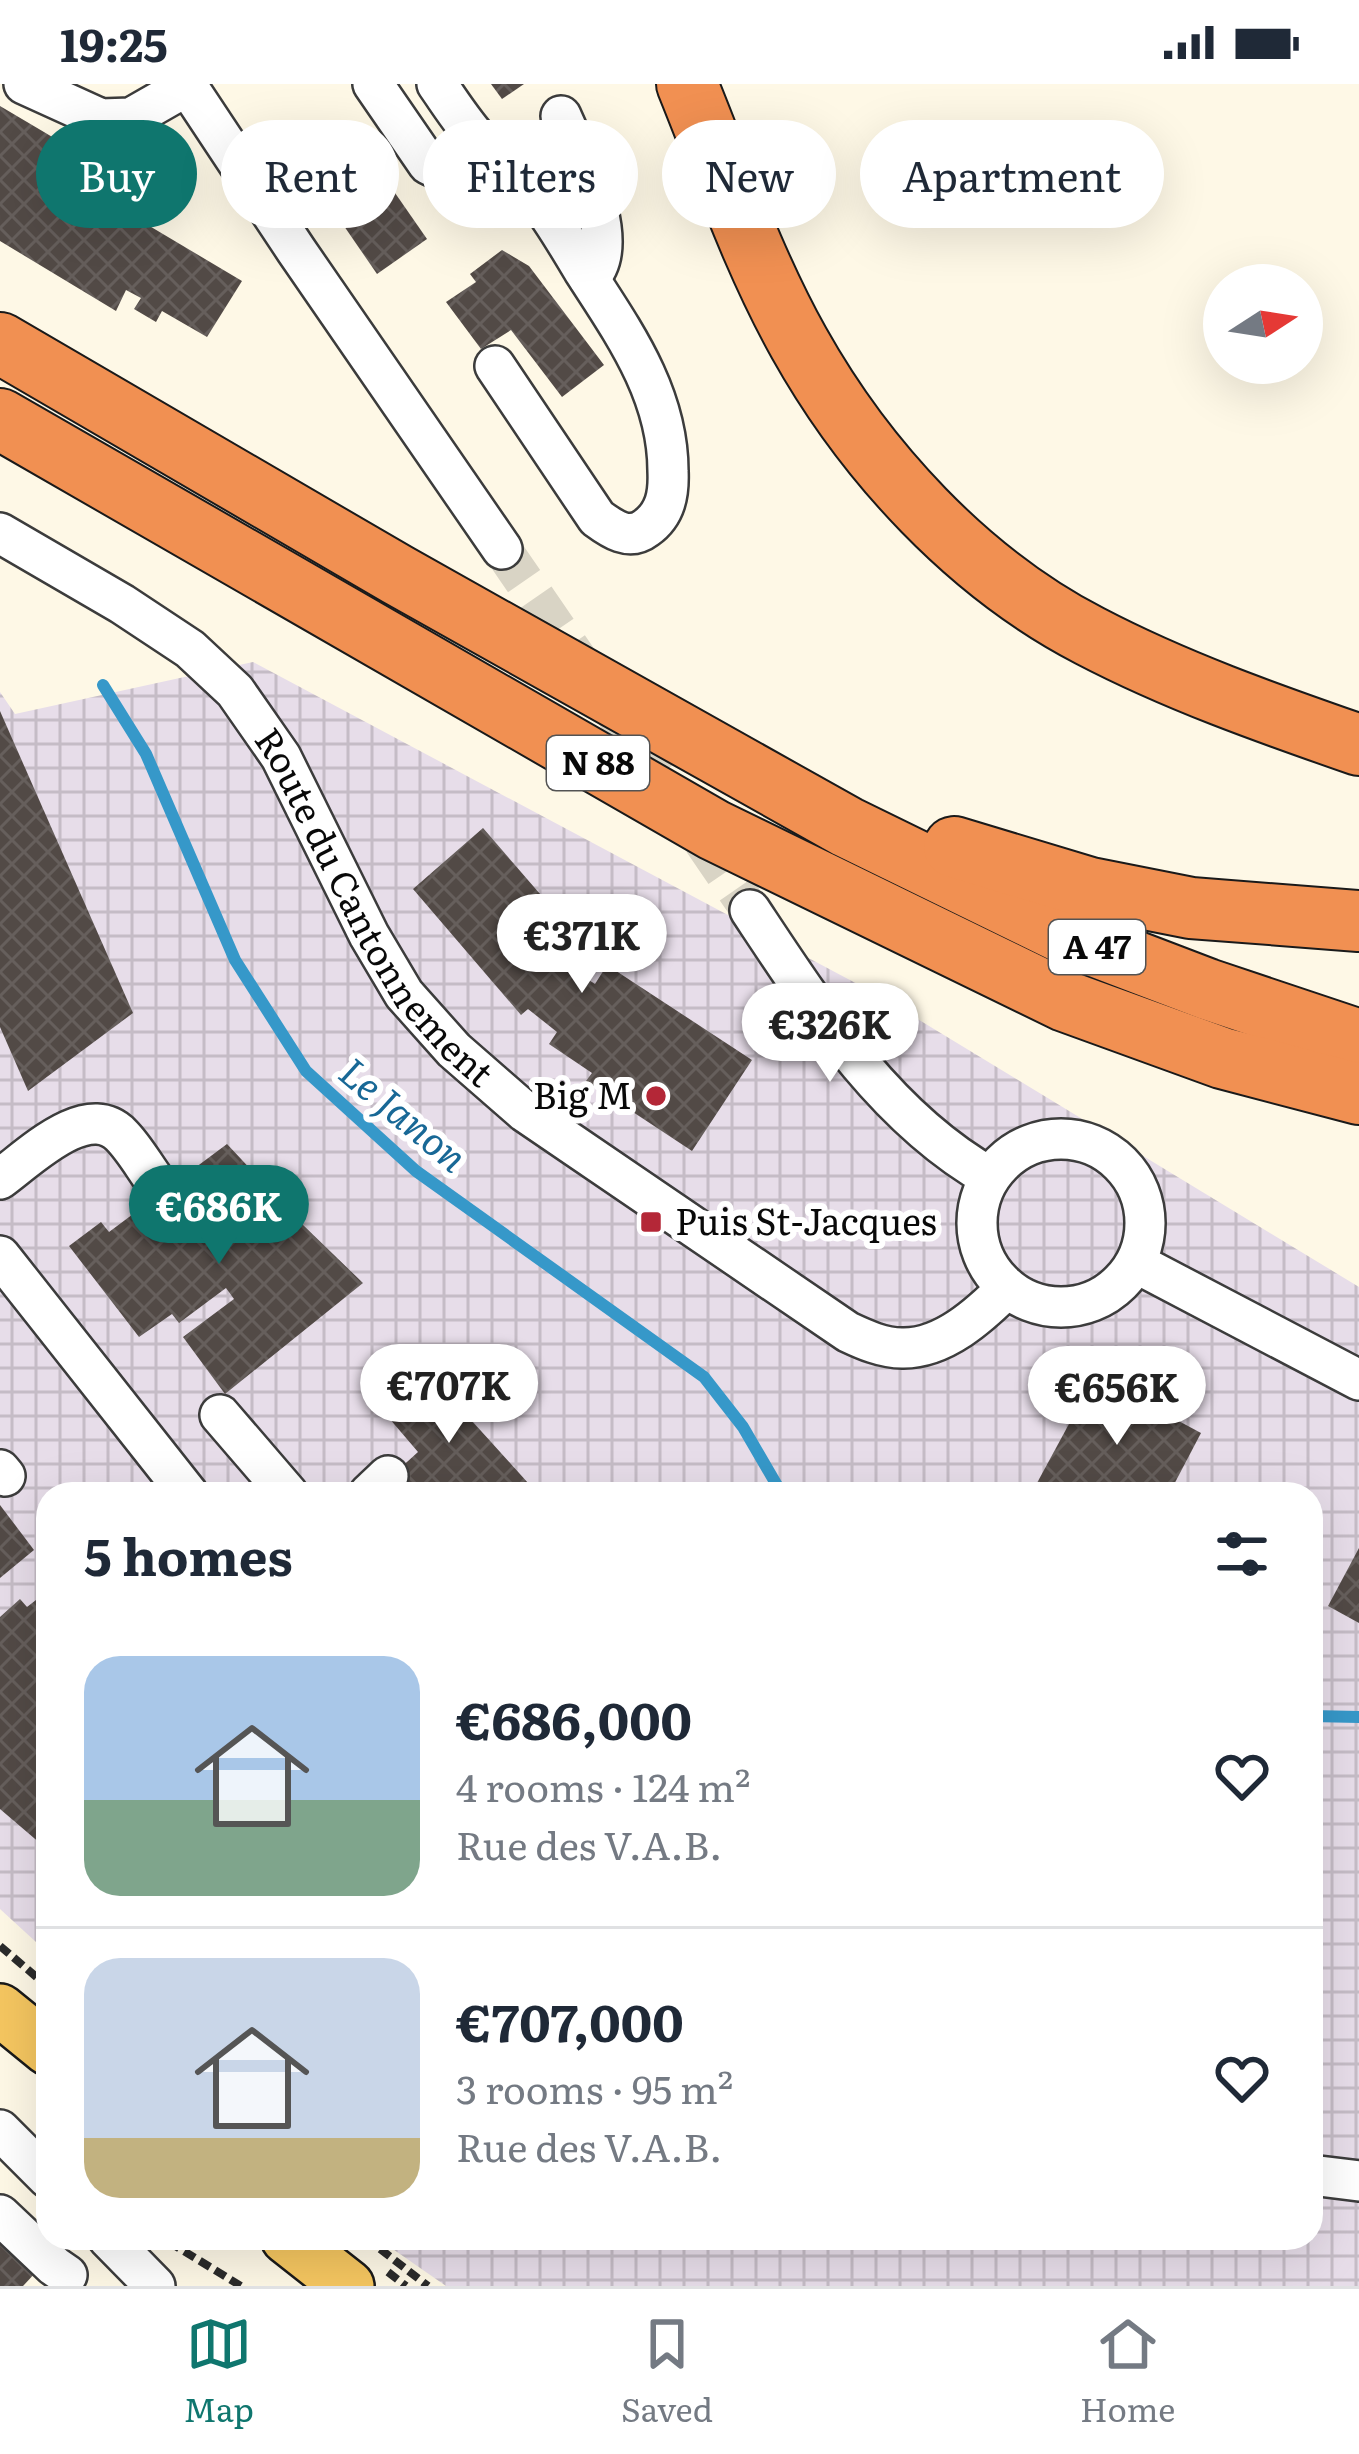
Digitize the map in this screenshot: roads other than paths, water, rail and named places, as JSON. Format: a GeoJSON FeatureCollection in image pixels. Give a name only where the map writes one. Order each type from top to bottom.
{"type":"FeatureCollection","features":[{"type":"Feature","properties":{"kind":"highway"},"geometry":{"type":"LineString","coordinates":[[687,84],[760,264],[799,342],[848,421],[895,481],[1013,587],[1087,635],[1210,693],[1359,745]]}},
{"type":"Feature","properties":{"kind":"highway","name":"N 88"},"geometry":{"type":"LineString","coordinates":[[0,343],[418,587],[847,826]]}},
{"type":"Feature","properties":{"kind":"highway","name":"N 88"},"geometry":{"type":"LineString","coordinates":[[0,418],[714,830],[1065,1001],[1222,1058],[1299,1106],[1359,1124]]}},
{"type":"Feature","properties":{"kind":"highway"},"geometry":{"type":"LineString","coordinates":[[847,826],[935,842],[1090,888],[1191,908],[1359,921]]}},
{"type":"Feature","properties":{"kind":"highway","name":"A 47"},"geometry":{"type":"LineString","coordinates":[[847,826],[1076,939],[1359,1040]]}},
{"type":"Feature","properties":{"kind":"highway"},"geometry":{"type":"LineString","coordinates":[[1222,1058],[1359,1094]]}},
{"type":"Feature","properties":{"kind":"main road"},"geometry":{"type":"LineString","coordinates":[[0,2010],[36,2039]]}},
{"type":"Feature","properties":{"kind":"main road"},"geometry":{"type":"LineString","coordinates":[[302,2250],[348,2286]]}},
{"type":"Feature","properties":{"kind":"street"},"geometry":{"type":"LineString","coordinates":[[24,84],[101,119],[130,118],[187,85],[502,549]]}},
{"type":"Feature","properties":{"kind":"street"},"geometry":{"type":"LineString","coordinates":[[373,84],[423,157]]}},
{"type":"Feature","properties":{"kind":"street"},"geometry":{"type":"LineString","coordinates":[[437,84],[464,120]]}},
{"type":"Feature","properties":{"kind":"street"},"geometry":{"type":"LineString","coordinates":[[561,116],[588,179],[602,233],[601,259],[589,278]]}},
{"type":"Feature","properties":{"kind":"street"},"geometry":{"type":"LineString","coordinates":[[495,366],[597,518],[628,534],[644,530],[668,495],[668,452],[658,403],[637,354],[557,228]]}},
{"type":"Feature","properties":{"kind":"street","name":"Route du Cantonnement"},"geometry":{"type":"LineString","coordinates":[[0,533],[122,604],[190,650],[235,691],[281,757],[368,935],[404,994],[454,1050],[525,1112],[848,1332],[877,1345],[905,1348],[949,1334],[1007,1288]]}},
{"type":"Feature","properties":{"kind":"street"},"geometry":{"type":"LineString","coordinates":[[750,910],[850,1051],[945,1147],[991,1177]]}},
{"type":"Feature","properties":{"kind":"street"},"geometry":{"type":"LineString","coordinates":[[0,1179],[75,1127],[92,1122],[120,1134],[155,1181]]}},
{"type":"Feature","properties":{"kind":"street"},"geometry":{"type":"LineString","coordinates":[[1063,1138],[1091,1144],[1115,1159],[1134,1180],[1144,1207],[1144,1235],[1136,1262],[1121,1283],[1101,1298],[1078,1306],[1028,1301],[991,1270],[980,1247],[980,1199],[991,1177],[1010,1156],[1035,1143],[1063,1138]]}},
{"type":"Feature","properties":{"kind":"street"},"geometry":{"type":"LineString","coordinates":[[1136,1262],[1359,1380]]}},
{"type":"Feature","properties":{"kind":"street"},"geometry":{"type":"LineString","coordinates":[[6,1275],[163,1482]]}},
{"type":"Feature","properties":{"kind":"street"},"geometry":{"type":"LineString","coordinates":[[220,1415],[278,1482]]}},
{"type":"Feature","properties":{"kind":"street"},"geometry":{"type":"LineString","coordinates":[[0,2130],[36,2166]]}},
{"type":"Feature","properties":{"kind":"street"},"geometry":{"type":"LineString","coordinates":[[1323,2176],[1359,2181]]}},
{"type":"Feature","properties":{"kind":"street"},"geometry":{"type":"LineString","coordinates":[[0,2215],[64,2280],[89,2250]]}},
{"type":"Feature","properties":{"kind":"street"},"geometry":{"type":"LineString","coordinates":[[116,2250],[154,2286]]}},
{"type":"Feature","properties":{"kind":"waterway","name":"Le Janon"},"geometry":{"type":"LineString","coordinates":[[103,685],[146,754],[235,960],[306,1071],[416,1171],[704,1377],[743,1427],[775,1482]]}},
{"type":"Feature","properties":{"kind":"waterway","name":"Le Janon"},"geometry":{"type":"LineString","coordinates":[[1323,1716],[1359,1717]]}},
{"type":"Feature","properties":{"kind":"tunnel"},"geometry":{"type":"LineString","coordinates":[[502,549],[750,910]]}},
{"type":"Feature","properties":{"kind":"place","name":"Big M"},"geometry":{"type":"Point","coordinates":[656,1096]}},
{"type":"Feature","properties":{"kind":"place","name":"Puis St-Jacques"},"geometry":{"type":"Point","coordinates":[651,1222]}}]}
